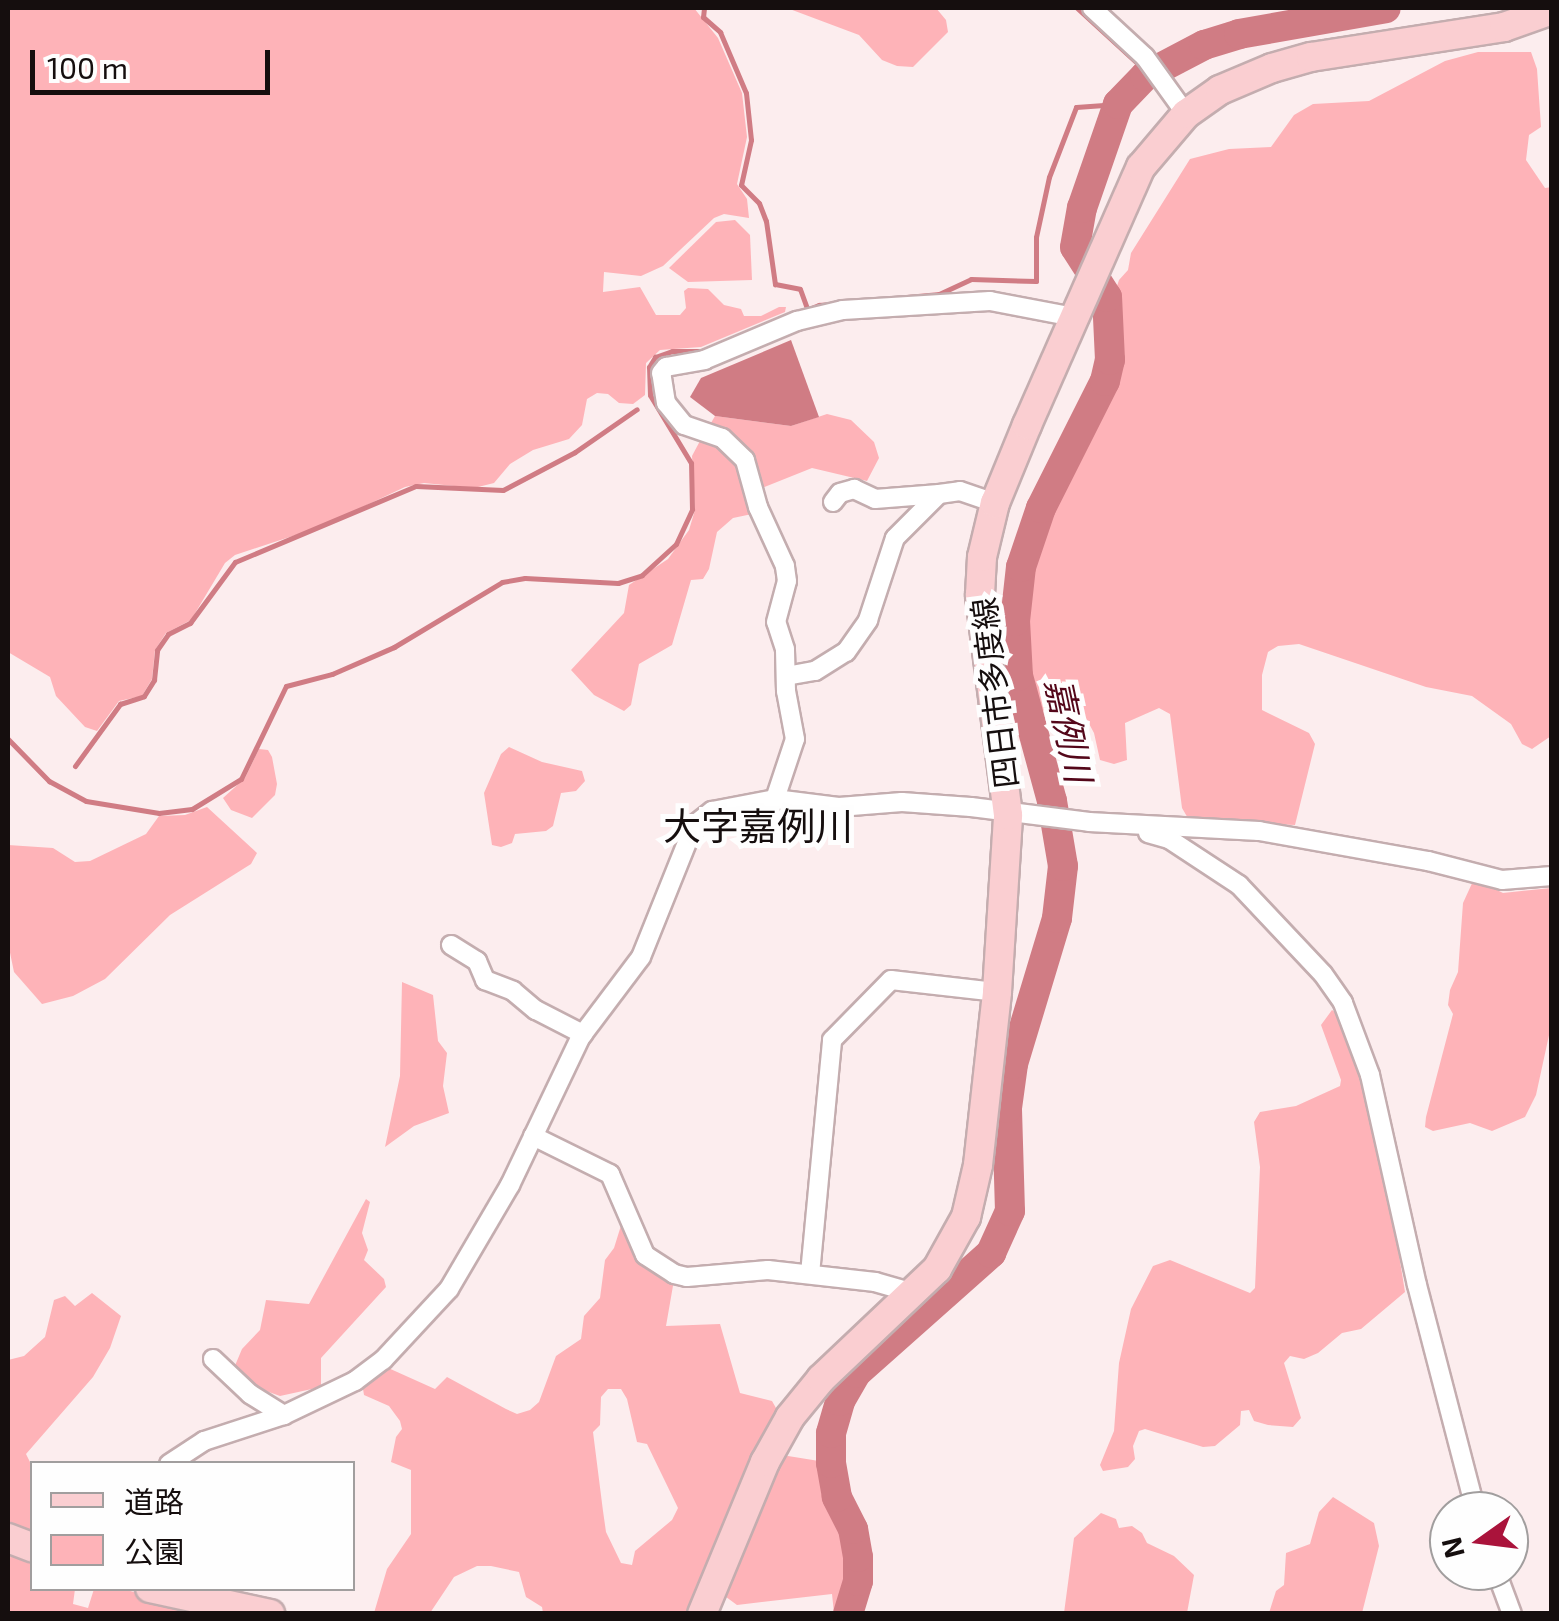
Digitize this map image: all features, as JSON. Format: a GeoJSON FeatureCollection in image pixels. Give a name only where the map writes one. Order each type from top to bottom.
{"type":"FeatureCollection","features":[{"type":"Feature","properties":{"kind":"main road","name":"四日市多度線"},"geometry":{"type":"LineString","coordinates":[[702,1614],[765,1462],[790,1417],[822,1379],[912,1294],[950,1251],[973,1192],[1021,816],[980,596],[982,557],[995,503],[1141,167],[1179,103],[1292,62],[1504,27],[1552,10]]}},
{"type":"Feature","properties":{"kind":"main road"},"geometry":{"type":"LineString","coordinates":[[164,1591],[270,1614]]}},
{"type":"Feature","properties":{"kind":"street"},"geometry":{"type":"LineString","coordinates":[[1092,8],[1145,56],[1179,103]]}},
{"type":"Feature","properties":{"kind":"street"},"geometry":{"type":"LineString","coordinates":[[775,799],[795,739],[785,649],[776,614],[787,581],[785,566],[758,507],[745,460],[722,438],[684,425],[666,403],[660,380],[666,367],[704,360],[797,321],[843,310],[990,301],[1078,309]]}},
{"type":"Feature","properties":{"kind":"street"},"geometry":{"type":"LineString","coordinates":[[833,502],[847,489],[860,490],[874,499],[960,491],[995,503]]}},
{"type":"Feature","properties":{"kind":"street"},"geometry":{"type":"LineString","coordinates":[[786,676],[814,671],[846,652],[868,620],[895,538],[939,494]]}},
{"type":"Feature","properties":{"kind":"street"},"geometry":{"type":"LineString","coordinates":[[174,1461],[204,1442],[284,1415],[354,1382],[424,1318],[476,1247],[583,1034],[641,957],[700,818],[712,811],[775,799],[839,806],[902,802],[1089,822],[1259,831],[1428,861],[1502,880],[1552,876]]}},
{"type":"Feature","properties":{"kind":"street"},"geometry":{"type":"LineString","coordinates":[[1118,824],[1169,839],[1239,885],[1322,974],[1343,1004],[1370,1076],[1416,1285],[1471,1491]]}},
{"type":"Feature","properties":{"kind":"street"},"geometry":{"type":"LineString","coordinates":[[451,945],[477,961],[485,980],[513,991],[536,1010],[583,1034]]}},
{"type":"Feature","properties":{"kind":"street"},"geometry":{"type":"LineString","coordinates":[[810,1274],[832,1040],[891,980],[998,992]]}},
{"type":"Feature","properties":{"kind":"street"},"geometry":{"type":"LineString","coordinates":[[533,1136],[610,1174],[645,1255],[664,1269],[687,1277],[742,1270],[810,1274],[876,1282],[912,1294]]}},
{"type":"Feature","properties":{"kind":"street"},"geometry":{"type":"LineString","coordinates":[[212,1359],[250,1394],[284,1415]]}},
{"type":"Feature","properties":{"kind":"green space"},"geometry":{"type":"Polygon","coordinates":[[[8,8],[694,8],[718,38],[742,93],[747,137],[737,184],[747,199],[749,218],[724,214],[714,218],[663,266],[641,276],[604,272],[603,292],[640,287],[656,315],[680,315],[686,308],[684,291],[688,288],[708,289],[724,305],[741,309],[744,316],[761,316],[779,307],[786,307],[785,312],[701,347],[660,350],[646,363],[645,395],[633,404],[619,403],[608,394],[597,393],[587,399],[582,425],[569,439],[533,450],[510,464],[494,483],[474,488],[424,483],[405,487],[320,527],[235,555],[225,563],[191,620],[166,633],[155,650],[152,679],[142,696],[119,701],[97,731],[85,727],[56,696],[50,677],[8,652],[8,8]]]}},
{"type":"Feature","properties":{"kind":"green space"},"geometry":{"type":"Polygon","coordinates":[[[787,8],[936,8],[946,20],[948,32],[913,67],[897,66],[882,60],[859,35],[787,8]]]}},
{"type":"Feature","properties":{"kind":"green space"},"geometry":{"type":"Polygon","coordinates":[[[1478,52],[1531,52],[1537,69],[1541,127],[1529,135],[1526,160],[1545,188],[1552,187],[1551,736],[1532,749],[1522,744],[1511,724],[1472,696],[1426,687],[1299,644],[1278,646],[1268,652],[1262,675],[1262,710],[1309,733],[1315,744],[1295,825],[1189,820],[1182,808],[1170,714],[1159,708],[1125,723],[1127,760],[1114,764],[1100,760],[1094,733],[1079,705],[1034,712],[1027,684],[1024,612],[1036,546],[1116,375],[1120,353],[1113,298],[1119,280],[1128,270],[1131,253],[1190,159],[1229,149],[1271,147],[1294,115],[1313,104],[1369,101],[1445,61],[1478,52]]]}},
{"type":"Feature","properties":{"kind":"green space"},"geometry":{"type":"Polygon","coordinates":[[[735,220],[750,235],[752,280],[688,282],[669,268],[716,222],[735,220]]]}},
{"type":"Feature","properties":{"kind":"green space"},"geometry":{"type":"Polygon","coordinates":[[[827,414],[851,420],[874,442],[879,458],[867,481],[812,468],[757,490],[711,423],[715,416],[791,426],[827,414]]]}},
{"type":"Feature","properties":{"kind":"green space"},"geometry":{"type":"Polygon","coordinates":[[[707,438],[735,454],[752,514],[733,518],[717,532],[709,569],[703,579],[691,580],[672,645],[639,664],[631,705],[624,711],[594,695],[571,670],[624,613],[629,585],[668,559],[689,530],[695,510],[692,456],[701,439],[707,438]]]}},
{"type":"Feature","properties":{"kind":"green space"},"geometry":{"type":"Polygon","coordinates":[[[509,747],[542,762],[582,771],[585,781],[576,791],[561,793],[553,826],[546,831],[515,834],[512,843],[501,847],[492,845],[484,793],[501,754],[509,747]]]}},
{"type":"Feature","properties":{"kind":"green space"},"geometry":{"type":"Polygon","coordinates":[[[259,749],[268,750],[272,757],[277,784],[275,795],[252,818],[231,810],[223,798],[245,778],[259,749]]]}},
{"type":"Feature","properties":{"kind":"green space"},"geometry":{"type":"Polygon","coordinates":[[[207,807],[257,853],[251,864],[170,915],[105,979],[73,996],[42,1004],[14,972],[8,943],[8,845],[53,848],[75,862],[90,861],[146,834],[159,816],[185,815],[207,807]]]}},
{"type":"Feature","properties":{"kind":"green space"},"geometry":{"type":"Polygon","coordinates":[[[1474,879],[1503,893],[1551,888],[1551,1026],[1536,1095],[1525,1117],[1492,1131],[1470,1123],[1433,1131],[1425,1127],[1426,1117],[1453,1014],[1448,1005],[1458,972],[1463,903],[1474,879]]]}},
{"type":"Feature","properties":{"kind":"green space"},"geometry":{"type":"Polygon","coordinates":[[[402,982],[433,995],[438,1041],[447,1053],[443,1086],[449,1113],[414,1126],[385,1147],[400,1076],[402,982]]]}},
{"type":"Feature","properties":{"kind":"green space"},"geometry":{"type":"Polygon","coordinates":[[[1332,1010],[1339,1015],[1376,1113],[1405,1292],[1361,1329],[1342,1333],[1318,1353],[1304,1359],[1290,1356],[1284,1363],[1301,1418],[1293,1427],[1254,1421],[1249,1410],[1241,1411],[1240,1425],[1215,1446],[1203,1447],[1145,1429],[1139,1431],[1133,1446],[1135,1459],[1128,1467],[1103,1471],[1100,1465],[1114,1431],[1119,1363],[1131,1309],[1153,1266],[1170,1260],[1250,1293],[1255,1288],[1260,1167],[1254,1122],[1260,1112],[1296,1106],[1340,1086],[1321,1025],[1332,1010]]]}},
{"type":"Feature","properties":{"kind":"green space"},"geometry":{"type":"Polygon","coordinates":[[[366,1199],[370,1202],[362,1233],[368,1250],[364,1260],[384,1279],[386,1287],[321,1358],[321,1387],[280,1396],[255,1387],[234,1368],[242,1349],[260,1330],[266,1300],[309,1304],[366,1199]]]}},
{"type":"Feature","properties":{"kind":"green space"},"geometry":{"type":"Polygon","coordinates":[[[624,1216],[674,1280],[666,1326],[720,1324],[740,1393],[772,1401],[780,1415],[689,1613],[543,1613],[542,1607],[526,1597],[519,1572],[477,1566],[454,1577],[430,1613],[374,1613],[387,1569],[411,1534],[411,1470],[391,1462],[396,1437],[402,1429],[400,1421],[389,1406],[364,1395],[362,1383],[386,1367],[435,1389],[447,1377],[517,1414],[530,1410],[539,1402],[556,1356],[581,1339],[584,1316],[600,1298],[605,1260],[614,1248],[624,1216]],[[608,1389],[601,1397],[600,1425],[593,1432],[606,1532],[621,1563],[632,1565],[635,1551],[672,1520],[678,1508],[647,1444],[637,1442],[621,1389],[608,1389]]]}},
{"type":"Feature","properties":{"kind":"green space"},"geometry":{"type":"Polygon","coordinates":[[[92,1293],[121,1316],[110,1348],[93,1377],[26,1454],[30,1462],[30,1531],[23,1532],[8,1525],[8,1360],[24,1356],[45,1337],[54,1300],[65,1296],[75,1306],[92,1293]]]}},
{"type":"Feature","properties":{"kind":"green space"},"geometry":{"type":"Polygon","coordinates":[[[778,1457],[819,1461],[848,1538],[851,1582],[842,1613],[834,1613],[832,1594],[737,1605],[722,1594],[778,1457]]]}},
{"type":"Feature","properties":{"kind":"green space"},"geometry":{"type":"Polygon","coordinates":[[[1333,1497],[1374,1523],[1379,1546],[1362,1613],[1269,1613],[1276,1591],[1284,1585],[1286,1553],[1310,1544],[1319,1512],[1333,1497]]]}},
{"type":"Feature","properties":{"kind":"green space"},"geometry":{"type":"Polygon","coordinates":[[[1101,1513],[1116,1519],[1119,1528],[1132,1526],[1147,1543],[1174,1556],[1194,1575],[1187,1613],[1064,1613],[1074,1538],[1101,1513]]]}},
{"type":"Feature","properties":{"kind":"green space"},"geometry":{"type":"Polygon","coordinates":[[[14,1549],[30,1554],[30,1591],[75,1591],[73,1604],[88,1608],[93,1591],[130,1591],[224,1614],[8,1614],[8,1562],[14,1549]]]}},
{"type":"Feature","properties":{"kind":"shaded area"},"geometry":{"type":"Polygon","coordinates":[[[791,340],[819,417],[791,426],[715,416],[690,397],[701,378],[791,340]]]}},
{"type":"Feature","properties":{"kind":"waterway"},"geometry":{"type":"LineString","coordinates":[[704,8],[703,17],[720,32],[746,93],[751,140],[741,185],[759,203],[766,221],[775,284],[800,289],[807,308]]}},
{"type":"Feature","properties":{"kind":"waterway"},"geometry":{"type":"LineString","coordinates":[[1077,8],[1137,63],[1145,76]]}},
{"type":"Feature","properties":{"kind":"waterway","name":"嘉例川"},"geometry":{"type":"LineString","coordinates":[[848,1614],[858,1581],[858,1557],[853,1529],[837,1497],[831,1463],[831,1433],[840,1401],[856,1373],[991,1253],[1010,1211],[1007,1108],[1013,1064],[1057,918],[1063,866],[1052,801],[1018,676],[1015,621],[1021,567],[1041,508],[1105,381],[1110,360],[1107,297],[1075,247],[1082,208],[1118,104],[1145,76],[1204,45],[1239,34],[1386,8]]}},
{"type":"Feature","properties":{"kind":"waterway"},"geometry":{"type":"LineString","coordinates":[[8,739],[49,781],[86,801],[159,813],[192,809],[241,779],[286,686],[332,674],[394,647],[502,582],[525,578],[618,583],[642,575],[676,544],[692,509],[691,463],[650,395],[649,367],[655,357],[672,351],[702,351],[819,305],[939,294],[971,279],[1036,281],[1036,237],[1049,177],[1076,107],[1118,104]]}},
{"type":"Feature","properties":{"kind":"waterway"},"geometry":{"type":"LineString","coordinates":[[75,766],[120,704],[144,696],[154,680],[157,650],[168,634],[190,623],[235,562],[416,486],[503,490],[575,452],[637,409]]}},
{"type":"Feature","properties":{"kind":"district","name":"大字嘉例川"},"geometry":{"type":"Point","coordinates":[758,826]}}]}
